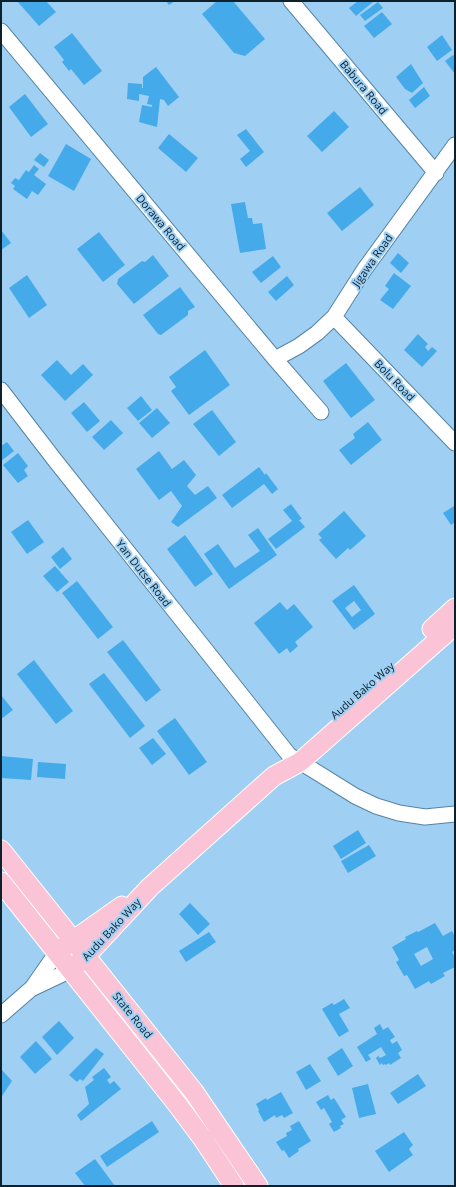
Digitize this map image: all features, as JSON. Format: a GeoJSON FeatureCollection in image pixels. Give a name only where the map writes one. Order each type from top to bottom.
{"type":"FeatureCollection","features":[{"type":"Feature","properties":{"kind":"main road","name":"Audu Bako Way"},"geometry":{"type":"LineString","coordinates":[[71,970],[86,957],[150,887],[294,758],[455,608]]}},
{"type":"Feature","properties":{"kind":"main road","name":"Audu Bako Way"},"geometry":{"type":"LineString","coordinates":[[294,758],[455,625]]}},
{"type":"Feature","properties":{"kind":"main road","name":"State Road"},"geometry":{"type":"LineString","coordinates":[[1,850],[194,1092],[258,1186]]}},
{"type":"Feature","properties":{"kind":"main road","name":"State Road"},"geometry":{"type":"LineString","coordinates":[[1,882],[195,1127],[234,1186]]}},
{"type":"Feature","properties":{"kind":"main road","name":"Audu Bako Way"},"geometry":{"type":"LineString","coordinates":[[57,952],[73,939],[150,887]]}},
{"type":"Feature","properties":{"kind":"street","name":"Babura Road"},"geometry":{"type":"LineString","coordinates":[[291,1],[436,173]]}},
{"type":"Feature","properties":{"kind":"street","name":"Dorawa Road"},"geometry":{"type":"LineString","coordinates":[[1,31],[321,412]]}},
{"type":"Feature","properties":{"kind":"street","name":"Jigawa Road"},"geometry":{"type":"LineString","coordinates":[[275,359],[299,346],[317,333],[334,317],[364,270],[455,145]]}},
{"type":"Feature","properties":{"kind":"street","name":"Bolu Road"},"geometry":{"type":"LineString","coordinates":[[334,317],[455,443]]}},
{"type":"Feature","properties":{"kind":"street","name":"Yan Dutse Road"},"geometry":{"type":"LineString","coordinates":[[1,390],[54,459],[294,758],[355,796],[384,808],[399,813],[425,817],[455,814]]}},
{"type":"Feature","properties":{"kind":"street"},"geometry":{"type":"LineString","coordinates":[[1,1015],[32,988],[57,952]]}},
{"type":"Feature","properties":{"kind":"street"},"geometry":{"type":"LineString","coordinates":[[32,988],[71,970]]}},
{"type":"Feature","properties":{"kind":"building"},"geometry":{"type":"Polygon","coordinates":[[[17,1],[46,1],[56,12],[39,26],[17,1]]]}},
{"type":"Feature","properties":{"kind":"building"},"geometry":{"type":"Polygon","coordinates":[[[166,1],[175,1],[169,5],[166,1]]]}},
{"type":"Feature","properties":{"kind":"building"},"geometry":{"type":"Polygon","coordinates":[[[217,1],[233,1],[265,39],[245,56],[234,53],[202,14],[217,1]]]}},
{"type":"Feature","properties":{"kind":"building"},"geometry":{"type":"Polygon","coordinates":[[[358,1],[374,1],[356,16],[349,8],[358,1]]]}},
{"type":"Feature","properties":{"kind":"building"},"geometry":{"type":"Polygon","coordinates":[[[378,2],[383,8],[365,21],[360,15],[378,2]]]}},
{"type":"Feature","properties":{"kind":"building"},"geometry":{"type":"Polygon","coordinates":[[[382,12],[392,24],[374,38],[364,26],[382,12]]]}},
{"type":"Feature","properties":{"kind":"building"},"geometry":{"type":"Polygon","coordinates":[[[72,33],[102,71],[84,85],[71,69],[69,71],[62,62],[64,60],[54,47],[72,33]]]}},
{"type":"Feature","properties":{"kind":"building"},"geometry":{"type":"Polygon","coordinates":[[[442,35],[452,50],[437,61],[427,47],[442,35]]]}},
{"type":"Feature","properties":{"kind":"building"},"geometry":{"type":"Polygon","coordinates":[[[453,55],[455,57],[455,74],[445,61],[453,55]]]}},
{"type":"Feature","properties":{"kind":"building"},"geometry":{"type":"Polygon","coordinates":[[[411,64],[423,83],[412,93],[405,89],[396,77],[411,64]]]}},
{"type":"Feature","properties":{"kind":"building"},"geometry":{"type":"Polygon","coordinates":[[[156,67],[179,97],[168,106],[164,100],[160,99],[157,127],[139,122],[142,105],[152,107],[152,105],[147,104],[149,96],[139,94],[139,101],[127,99],[128,83],[142,84],[143,88],[143,77],[156,67]]]}},
{"type":"Feature","properties":{"kind":"building"},"geometry":{"type":"Polygon","coordinates":[[[424,87],[430,96],[415,108],[409,100],[424,87]]]}},
{"type":"Feature","properties":{"kind":"building"},"geometry":{"type":"Polygon","coordinates":[[[25,94],[48,124],[31,137],[9,107],[25,94]]]}},
{"type":"Feature","properties":{"kind":"building"},"geometry":{"type":"Polygon","coordinates":[[[334,111],[349,127],[322,152],[307,136],[334,111]]]}},
{"type":"Feature","properties":{"kind":"building"},"geometry":{"type":"Polygon","coordinates":[[[246,129],[264,152],[246,167],[240,159],[250,151],[237,135],[246,129]]]}},
{"type":"Feature","properties":{"kind":"building"},"geometry":{"type":"Polygon","coordinates":[[[169,134],[198,158],[186,172],[158,148],[169,134]]]}},
{"type":"Feature","properties":{"kind":"building"},"geometry":{"type":"Polygon","coordinates":[[[66,144],[91,159],[74,191],[48,176],[66,144]]]}},
{"type":"Feature","properties":{"kind":"building"},"geometry":{"type":"Polygon","coordinates":[[[40,153],[49,160],[44,167],[34,160],[40,153]]]}},
{"type":"Feature","properties":{"kind":"building"},"geometry":{"type":"Polygon","coordinates":[[[34,165],[39,169],[34,175],[46,184],[38,195],[32,191],[27,199],[13,189],[15,186],[11,183],[15,178],[19,180],[26,170],[29,172],[34,165]]]}},
{"type":"Feature","properties":{"kind":"building"},"geometry":{"type":"Polygon","coordinates":[[[360,187],[374,205],[342,231],[327,213],[360,187]]]}},
{"type":"Feature","properties":{"kind":"building"},"geometry":{"type":"Polygon","coordinates":[[[245,202],[248,218],[252,218],[253,224],[262,223],[266,249],[240,253],[231,204],[245,202]]]}},
{"type":"Feature","properties":{"kind":"building"},"geometry":{"type":"Polygon","coordinates":[[[1,230],[11,243],[1,250],[1,230]]]}},
{"type":"Feature","properties":{"kind":"building"},"geometry":{"type":"Polygon","coordinates":[[[99,232],[125,265],[103,282],[77,249],[99,232]]]}},
{"type":"Feature","properties":{"kind":"building"},"geometry":{"type":"Polygon","coordinates":[[[398,253],[409,263],[401,273],[390,263],[398,253]]]}},
{"type":"Feature","properties":{"kind":"building"},"geometry":{"type":"Polygon","coordinates":[[[153,255],[169,276],[134,304],[117,284],[118,279],[142,261],[145,262],[153,255]]]}},
{"type":"Feature","properties":{"kind":"building"},"geometry":{"type":"Polygon","coordinates":[[[273,256],[281,267],[261,283],[252,272],[273,256]]]}},
{"type":"Feature","properties":{"kind":"building"},"geometry":{"type":"Polygon","coordinates":[[[394,273],[411,286],[393,309],[380,300],[389,289],[385,286],[394,273]]]}},
{"type":"Feature","properties":{"kind":"building"},"geometry":{"type":"Polygon","coordinates":[[[27,275],[47,305],[29,318],[9,288],[27,275]]]}},
{"type":"Feature","properties":{"kind":"building"},"geometry":{"type":"Polygon","coordinates":[[[287,276],[294,285],[276,301],[268,292],[287,276]]]}},
{"type":"Feature","properties":{"kind":"building"},"geometry":{"type":"Polygon","coordinates":[[[180,287],[195,307],[188,311],[188,315],[161,335],[158,334],[143,315],[180,287]]]}},
{"type":"Feature","properties":{"kind":"building"},"geometry":{"type":"Polygon","coordinates":[[[418,334],[428,344],[425,347],[428,351],[432,347],[437,351],[422,367],[404,350],[418,334]]]}},
{"type":"Feature","properties":{"kind":"building"},"geometry":{"type":"Polygon","coordinates":[[[205,350],[230,385],[189,415],[171,391],[176,387],[169,377],[205,350]]]}},
{"type":"Feature","properties":{"kind":"building"},"geometry":{"type":"Polygon","coordinates":[[[57,360],[71,375],[83,364],[93,375],[65,401],[41,375],[57,360]]]}},
{"type":"Feature","properties":{"kind":"building"},"geometry":{"type":"Polygon","coordinates":[[[346,363],[375,400],[351,418],[323,381],[346,363]]]}},
{"type":"Feature","properties":{"kind":"building"},"geometry":{"type":"Polygon","coordinates":[[[141,396],[152,410],[138,421],[127,408],[141,396]]]}},
{"type":"Feature","properties":{"kind":"building"},"geometry":{"type":"Polygon","coordinates":[[[84,402],[100,421],[87,432],[71,413],[84,402]]]}},
{"type":"Feature","properties":{"kind":"building"},"geometry":{"type":"Polygon","coordinates":[[[157,408],[170,423],[152,438],[139,423],[157,408]]]}},
{"type":"Feature","properties":{"kind":"building"},"geometry":{"type":"Polygon","coordinates":[[[212,410],[236,442],[219,456],[193,424],[212,410]]]}},
{"type":"Feature","properties":{"kind":"building"},"geometry":{"type":"Polygon","coordinates":[[[111,420],[123,433],[104,450],[92,437],[111,420]]]}},
{"type":"Feature","properties":{"kind":"building"},"geometry":{"type":"Polygon","coordinates":[[[368,422],[382,440],[351,465],[339,450],[355,438],[353,434],[368,422]]]}},
{"type":"Feature","properties":{"kind":"building"},"geometry":{"type":"Polygon","coordinates":[[[7,442],[14,451],[1,461],[1,446],[7,442]]]}},
{"type":"Feature","properties":{"kind":"building"},"geometry":{"type":"Polygon","coordinates":[[[159,451],[172,469],[184,460],[196,475],[187,486],[195,495],[208,486],[217,498],[178,527],[171,522],[182,506],[171,491],[159,500],[136,469],[159,451]]]}},
{"type":"Feature","properties":{"kind":"building"},"geometry":{"type":"Polygon","coordinates":[[[18,453],[28,466],[24,470],[28,476],[18,483],[3,465],[18,453]]]}},
{"type":"Feature","properties":{"kind":"building"},"geometry":{"type":"Polygon","coordinates":[[[259,467],[265,475],[266,473],[278,489],[272,494],[264,484],[232,508],[222,495],[259,467]]]}},
{"type":"Feature","properties":{"kind":"building"},"geometry":{"type":"Polygon","coordinates":[[[291,504],[302,519],[299,520],[305,527],[276,549],[268,539],[292,521],[283,510],[291,504]]]}},
{"type":"Feature","properties":{"kind":"building"},"geometry":{"type":"Polygon","coordinates":[[[454,506],[455,522],[451,525],[443,513],[454,506]]]}},
{"type":"Feature","properties":{"kind":"building"},"geometry":{"type":"Polygon","coordinates":[[[344,511],[366,536],[350,550],[348,548],[336,559],[319,540],[322,538],[318,534],[344,511]]]}},
{"type":"Feature","properties":{"kind":"building"},"geometry":{"type":"Polygon","coordinates":[[[28,520],[44,542],[27,554],[11,532],[28,520]]]}},
{"type":"Feature","properties":{"kind":"building"},"geometry":{"type":"Polygon","coordinates":[[[258,528],[277,555],[229,589],[204,554],[218,544],[235,568],[260,551],[248,535],[258,528]]]}},
{"type":"Feature","properties":{"kind":"building"},"geometry":{"type":"Polygon","coordinates":[[[185,535],[213,574],[195,587],[167,549],[185,535]]]}},
{"type":"Feature","properties":{"kind":"building"},"geometry":{"type":"Polygon","coordinates":[[[63,547],[72,559],[60,569],[51,557],[63,547]]]}},
{"type":"Feature","properties":{"kind":"building"},"geometry":{"type":"Polygon","coordinates":[[[55,566],[69,582],[57,592],[43,576],[55,566]]]}},
{"type":"Feature","properties":{"kind":"building"},"geometry":{"type":"Polygon","coordinates":[[[77,581],[113,627],[98,639],[62,593],[77,581]]]}},
{"type":"Feature","properties":{"kind":"building"},"geometry":{"type":"Polygon","coordinates":[[[354,585],[375,614],[354,630],[332,601],[354,585]],[[354,601],[345,608],[352,617],[361,610],[354,601]]]}},
{"type":"Feature","properties":{"kind":"building"},"geometry":{"type":"Polygon","coordinates":[[[280,602],[287,610],[294,604],[313,627],[295,642],[298,646],[290,653],[287,648],[279,654],[254,623],[280,602]]]}},
{"type":"Feature","properties":{"kind":"building"},"geometry":{"type":"Polygon","coordinates":[[[123,640],[161,690],[146,702],[107,652],[123,640]]]}},
{"type":"Feature","properties":{"kind":"building"},"geometry":{"type":"Polygon","coordinates":[[[34,660],[73,711],[56,724],[17,674],[34,660]]]}},
{"type":"Feature","properties":{"kind":"building"},"geometry":{"type":"Polygon","coordinates":[[[104,673],[145,726],[130,738],[89,684],[104,673]]]}},
{"type":"Feature","properties":{"kind":"building"},"geometry":{"type":"Polygon","coordinates":[[[1,695],[13,710],[1,719],[1,695]]]}},
{"type":"Feature","properties":{"kind":"building"},"geometry":{"type":"Polygon","coordinates":[[[175,718],[207,762],[189,775],[157,731],[175,718]]]}},
{"type":"Feature","properties":{"kind":"building"},"geometry":{"type":"Polygon","coordinates":[[[153,738],[166,754],[152,765],[139,748],[153,738]]]}},
{"type":"Feature","properties":{"kind":"building"},"geometry":{"type":"Polygon","coordinates":[[[1,756],[33,759],[31,780],[1,778],[1,756]]]}},
{"type":"Feature","properties":{"kind":"building"},"geometry":{"type":"Polygon","coordinates":[[[38,762],[66,764],[65,779],[37,777],[38,762]]]}},
{"type":"Feature","properties":{"kind":"building"},"geometry":{"type":"Polygon","coordinates":[[[358,830],[366,843],[341,859],[333,846],[358,830]]]}},
{"type":"Feature","properties":{"kind":"building"},"geometry":{"type":"Polygon","coordinates":[[[369,845],[376,856],[348,873],[341,861],[369,845]]]}},
{"type":"Feature","properties":{"kind":"building"},"geometry":{"type":"Polygon","coordinates":[[[190,903],[210,924],[198,935],[179,914],[190,903]]]}},
{"type":"Feature","properties":{"kind":"building"},"geometry":{"type":"Polygon","coordinates":[[[435,923],[443,936],[452,931],[455,937],[455,950],[452,952],[455,958],[455,967],[443,973],[445,976],[431,984],[429,981],[415,989],[407,975],[404,976],[396,962],[399,960],[392,947],[406,939],[405,937],[417,931],[418,932],[435,923]],[[427,947],[414,954],[421,966],[433,959],[427,947]]]}},
{"type":"Feature","properties":{"kind":"building"},"geometry":{"type":"Polygon","coordinates":[[[209,932],[216,942],[186,962],[179,951],[209,932]]]}},
{"type":"Feature","properties":{"kind":"building"},"geometry":{"type":"Polygon","coordinates":[[[344,999],[350,1008],[339,1014],[349,1031],[339,1037],[322,1009],[332,1003],[334,1005],[344,999]]]}},
{"type":"Feature","properties":{"kind":"building"},"geometry":{"type":"Polygon","coordinates":[[[59,1021],[74,1038],[57,1055],[42,1037],[59,1021]]]}},
{"type":"Feature","properties":{"kind":"building"},"geometry":{"type":"Polygon","coordinates":[[[380,1024],[383,1030],[388,1027],[395,1037],[390,1040],[392,1044],[397,1041],[402,1050],[398,1053],[401,1058],[390,1065],[389,1063],[383,1065],[382,1063],[380,1065],[376,1058],[378,1056],[380,1058],[386,1055],[381,1047],[368,1055],[371,1059],[366,1062],[357,1047],[377,1034],[374,1028],[380,1024]]]}},
{"type":"Feature","properties":{"kind":"building"},"geometry":{"type":"Polygon","coordinates":[[[36,1041],[52,1059],[35,1074],[20,1057],[36,1041]]]}},
{"type":"Feature","properties":{"kind":"building"},"geometry":{"type":"Polygon","coordinates":[[[96,1048],[104,1054],[83,1081],[80,1079],[77,1082],[69,1075],[96,1048]]]}},
{"type":"Feature","properties":{"kind":"building"},"geometry":{"type":"Polygon","coordinates":[[[342,1048],[353,1066],[338,1076],[327,1058],[342,1048]]]}},
{"type":"Feature","properties":{"kind":"building"},"geometry":{"type":"Polygon","coordinates":[[[310,1064],[321,1081],[306,1090],[296,1072],[310,1064]]]}},
{"type":"Feature","properties":{"kind":"building"},"geometry":{"type":"Polygon","coordinates":[[[104,1068],[111,1077],[107,1080],[110,1084],[114,1081],[121,1089],[81,1121],[77,1115],[89,1104],[85,1087],[94,1080],[92,1077],[104,1068]]]}},
{"type":"Feature","properties":{"kind":"building"},"geometry":{"type":"Polygon","coordinates":[[[1,1069],[12,1081],[2,1096],[1,1094],[1,1069]]]}},
{"type":"Feature","properties":{"kind":"building"},"geometry":{"type":"Polygon","coordinates":[[[418,1074],[426,1086],[398,1104],[390,1093],[418,1074]]]}},
{"type":"Feature","properties":{"kind":"building"},"geometry":{"type":"Polygon","coordinates":[[[368,1084],[376,1114],[359,1118],[352,1088],[368,1084]]]}},
{"type":"Feature","properties":{"kind":"building"},"geometry":{"type":"Polygon","coordinates":[[[281,1092],[293,1113],[284,1118],[282,1115],[276,1118],[275,1115],[264,1122],[256,1104],[281,1092]]]}},
{"type":"Feature","properties":{"kind":"building"},"geometry":{"type":"Polygon","coordinates":[[[328,1095],[331,1100],[334,1098],[346,1117],[341,1120],[344,1124],[340,1126],[341,1128],[334,1132],[329,1124],[332,1122],[324,1108],[321,1110],[316,1102],[328,1095]]]}},
{"type":"Feature","properties":{"kind":"building"},"geometry":{"type":"Polygon","coordinates":[[[152,1121],[159,1132],[107,1167],[100,1156],[152,1121]]]}},
{"type":"Feature","properties":{"kind":"building"},"geometry":{"type":"Polygon","coordinates":[[[299,1121],[311,1141],[298,1149],[299,1151],[289,1158],[276,1142],[287,1136],[286,1133],[292,1130],[290,1126],[299,1121]]]}},
{"type":"Feature","properties":{"kind":"building"},"geometry":{"type":"Polygon","coordinates":[[[404,1132],[413,1145],[409,1149],[413,1155],[389,1172],[375,1151],[404,1132]]]}},
{"type":"Feature","properties":{"kind":"building"},"geometry":{"type":"Polygon","coordinates":[[[95,1159],[115,1186],[85,1186],[75,1173],[95,1159]]]}}]}
